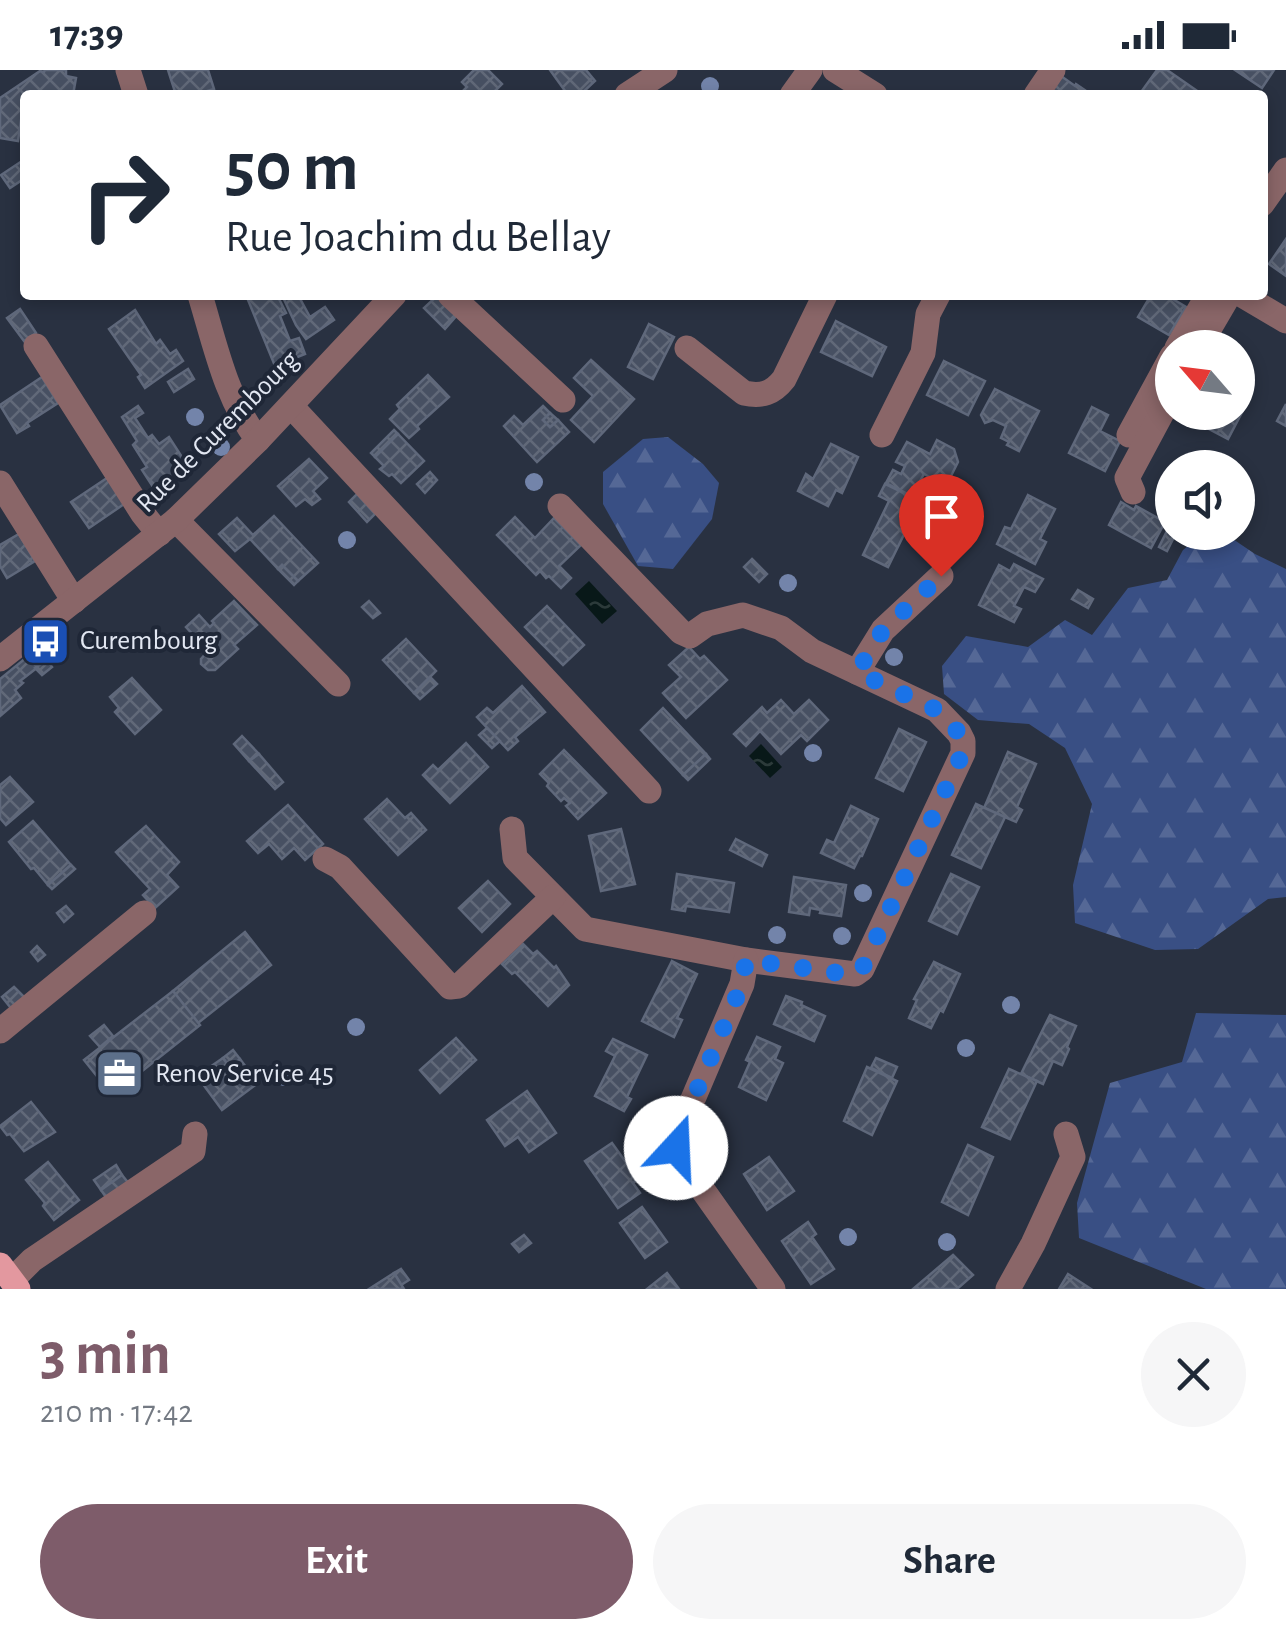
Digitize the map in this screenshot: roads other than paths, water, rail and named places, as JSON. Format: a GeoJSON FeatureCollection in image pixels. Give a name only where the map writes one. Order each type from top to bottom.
{"type":"FeatureCollection","features":[{"type":"Feature","properties":{"kind":"street"},"geometry":{"type":"LineString","coordinates":[[635,90],[665,70]]}},
{"type":"Feature","properties":{"kind":"street"},"geometry":{"type":"LineString","coordinates":[[834,70],[867,90]]}},
{"type":"Feature","properties":{"kind":"street"},"geometry":{"type":"LineString","coordinates":[[1268,196],[1286,170]]}},
{"type":"Feature","properties":{"kind":"street"},"geometry":{"type":"LineString","coordinates":[[202,300],[231,392],[258,440]]}},
{"type":"Feature","properties":{"kind":"street","name":"Rue de Curembourg"},"geometry":{"type":"LineString","coordinates":[[0,659],[168,527],[258,440],[389,300]]}},
{"type":"Feature","properties":{"kind":"street"},"geometry":{"type":"LineString","coordinates":[[455,300],[564,400]]}},
{"type":"Feature","properties":{"kind":"street"},"geometry":{"type":"LineString","coordinates":[[688,348],[744,393],[766,394],[784,379],[823,300]]}},
{"type":"Feature","properties":{"kind":"street"},"geometry":{"type":"LineString","coordinates":[[882,436],[922,353],[928,314],[935,300]]}},
{"type":"Feature","properties":{"kind":"street"},"geometry":{"type":"LineString","coordinates":[[1188,330],[1205,300]]}},
{"type":"Feature","properties":{"kind":"street"},"geometry":{"type":"LineString","coordinates":[[1209,330],[1226,300]]}},
{"type":"Feature","properties":{"kind":"street"},"geometry":{"type":"LineString","coordinates":[[1251,300],[1286,320]]}},
{"type":"Feature","properties":{"kind":"street"},"geometry":{"type":"LineString","coordinates":[[36,346],[143,514],[168,527],[338,684]]}},
{"type":"Feature","properties":{"kind":"street"},"geometry":{"type":"LineString","coordinates":[[1129,435],[1155,387]]}},
{"type":"Feature","properties":{"kind":"street"},"geometry":{"type":"LineString","coordinates":[[291,406],[649,791]]}},
{"type":"Feature","properties":{"kind":"street"},"geometry":{"type":"LineString","coordinates":[[1133,492],[1127,478],[1155,426]]}},
{"type":"Feature","properties":{"kind":"street"},"geometry":{"type":"LineString","coordinates":[[0,484],[74,601]]}},
{"type":"Feature","properties":{"kind":"street"},"geometry":{"type":"LineString","coordinates":[[512,829],[514,858],[585,929],[746,960],[855,974],[862,969],[963,752],[959,733],[937,710],[812,650],[781,628],[743,614],[707,624],[690,636],[680,632],[560,506]]}},
{"type":"Feature","properties":{"kind":"street"},"geometry":{"type":"LineString","coordinates":[[857,672],[883,630],[941,576]]}},
{"type":"Feature","properties":{"kind":"street"},"geometry":{"type":"LineString","coordinates":[[325,859],[340,867],[450,987],[459,986],[553,897]]}},
{"type":"Feature","properties":{"kind":"street"},"geometry":{"type":"LineString","coordinates":[[0,1031],[144,913]]}},
{"type":"Feature","properties":{"kind":"street"},"geometry":{"type":"LineString","coordinates":[[746,960],[742,984],[676,1148],[773,1289]]}},
{"type":"Feature","properties":{"kind":"street"},"geometry":{"type":"LineString","coordinates":[[10,1278],[193,1151],[195,1134]]}},
{"type":"Feature","properties":{"kind":"street"},"geometry":{"type":"LineString","coordinates":[[1008,1289],[1073,1156],[1066,1134]]}},
{"type":"Feature","properties":{"kind":"water"},"geometry":{"type":"Polygon","coordinates":[[[589,581],[617,611],[602,624],[575,594],[589,581]]]}},
{"type":"Feature","properties":{"kind":"water"},"geometry":{"type":"Polygon","coordinates":[[[761,744],[782,767],[770,778],[749,756],[761,744]]]}},
{"type":"Feature","properties":{"kind":"place","name":"Curembourg"},"geometry":{"type":"Point","coordinates":[45,641]}},
{"type":"Feature","properties":{"kind":"place","name":"Renov Service 45"},"geometry":{"type":"Point","coordinates":[120,1074]}}]}
